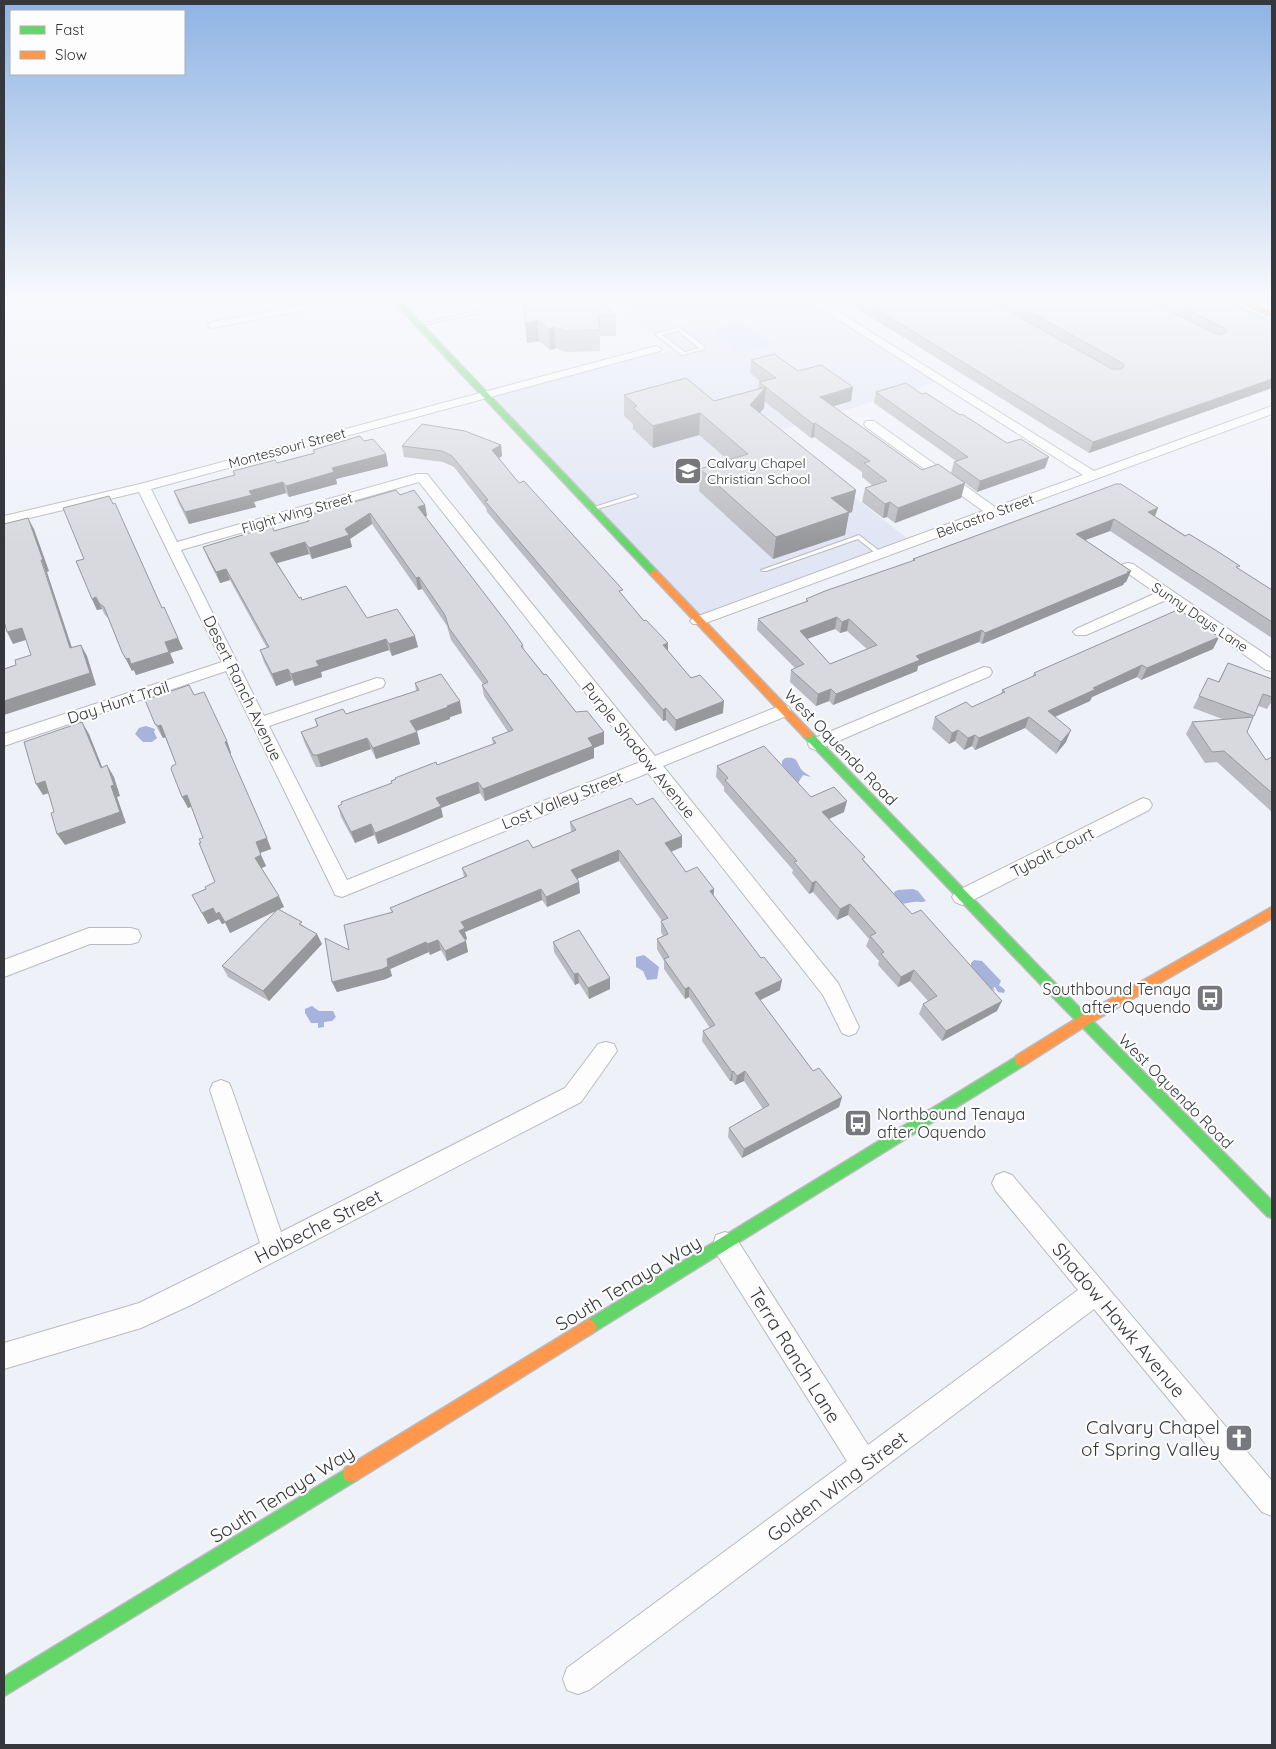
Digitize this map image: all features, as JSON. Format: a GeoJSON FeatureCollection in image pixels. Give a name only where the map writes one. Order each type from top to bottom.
{"type":"FeatureCollection","features":[{"type":"Feature","properties":{"kind":"street","name":"West Oquendo Road"},"geometry":{"type":"LineString","coordinates":[[470,381],[962,897],[1272,1211]]}},
{"type":"Feature","properties":{"kind":"street","name":"Montessouri Street"},"geometry":{"type":"LineString","coordinates":[[4,520],[143,487],[540,381]]}},
{"type":"Feature","properties":{"kind":"street"},"geometry":{"type":"LineString","coordinates":[[941,381],[1093,476]]}},
{"type":"Feature","properties":{"kind":"street","name":"Belcastro Street"},"geometry":{"type":"LineString","coordinates":[[698,621],[1272,410]]}},
{"type":"Feature","properties":{"kind":"street"},"geometry":{"type":"LineString","coordinates":[[870,424],[994,513]]}},
{"type":"Feature","properties":{"kind":"street","name":"Flight Wing Street"},"geometry":{"type":"LineString","coordinates":[[173,548],[422,477]]}},
{"type":"Feature","properties":{"kind":"street","name":"Purple Shadow Avenue"},"geometry":{"type":"LineString","coordinates":[[422,477],[831,989],[849,1027]]}},
{"type":"Feature","properties":{"kind":"street","name":"Desert Ranch Avenue"},"geometry":{"type":"LineString","coordinates":[[143,487],[342,890]]}},
{"type":"Feature","properties":{"kind":"street","name":"Sunny Days Lane"},"geometry":{"type":"LineString","coordinates":[[1128,567],[1272,666]]}},
{"type":"Feature","properties":{"kind":"street"},"geometry":{"type":"LineString","coordinates":[[1081,632],[1167,594]]}},
{"type":"Feature","properties":{"kind":"street","name":"Day Hunt Trail"},"geometry":{"type":"LineString","coordinates":[[4,740],[232,664]]}},
{"type":"Feature","properties":{"kind":"street"},"geometry":{"type":"LineString","coordinates":[[816,744],[984,672]]}},
{"type":"Feature","properties":{"kind":"street"},"geometry":{"type":"LineString","coordinates":[[260,722],[378,683]]}},
{"type":"Feature","properties":{"kind":"street","name":"Lost Valley Street"},"geometry":{"type":"LineString","coordinates":[[342,890],[783,711]]}},
{"type":"Feature","properties":{"kind":"street","name":"Tybalt Court"},"geometry":{"type":"LineString","coordinates":[[962,897],[1143,805]]}},
{"type":"Feature","properties":{"kind":"street","name":"South Tenaya Way"},"geometry":{"type":"LineString","coordinates":[[4,1687],[1083,1021],[1272,912]]}},
{"type":"Feature","properties":{"kind":"street"},"geometry":{"type":"LineString","coordinates":[[4,969],[89,936],[130,936]]}},
{"type":"Feature","properties":{"kind":"street","name":"Holbeche Street"},"geometry":{"type":"LineString","coordinates":[[4,1356],[142,1315],[182,1296],[574,1095],[606,1051]]}},
{"type":"Feature","properties":{"kind":"street"},"geometry":{"type":"LineString","coordinates":[[221,1090],[274,1248]]}},
{"type":"Feature","properties":{"kind":"street","name":"Shadow Hawk Avenue"},"geometry":{"type":"LineString","coordinates":[[1004,1183],[1272,1502]]}},
{"type":"Feature","properties":{"kind":"street","name":"Terra Ranch Lane"},"geometry":{"type":"LineString","coordinates":[[724,1244],[865,1465]]}},
{"type":"Feature","properties":{"kind":"street","name":"Golden Wing Street"},"geometry":{"type":"LineString","coordinates":[[578,1679],[1095,1293]]}},
{"type":"Feature","properties":{"kind":"lane"},"geometry":{"type":"LineString","coordinates":[[591,509],[635,496]]}},
{"type":"Feature","properties":{"kind":"lane"},"geometry":{"type":"LineString","coordinates":[[764,570],[859,537],[880,554]]}},
{"type":"Feature","properties":{"kind":"shaded area","name":"Calvary Chapel Christian School"},"geometry":{"type":"Polygon","coordinates":[[[544,381],[941,381],[771,433],[912,542],[698,621],[484,395],[544,381]]]}},
{"type":"Feature","properties":{"kind":"water"},"geometry":{"type":"Polygon","coordinates":[[[146,726],[155,729],[154,732],[157,738],[152,742],[143,742],[135,734],[139,728],[146,726]]]}},
{"type":"Feature","properties":{"kind":"water"},"geometry":{"type":"Polygon","coordinates":[[[785,758],[796,760],[801,769],[811,777],[803,775],[798,783],[782,765],[782,761],[785,758]]]}},
{"type":"Feature","properties":{"kind":"water"},"geometry":{"type":"Polygon","coordinates":[[[913,889],[918,891],[926,901],[903,904],[897,900],[894,892],[913,889]]]}},
{"type":"Feature","properties":{"kind":"water"},"geometry":{"type":"Polygon","coordinates":[[[644,955],[659,967],[657,979],[647,980],[643,971],[636,967],[636,957],[644,955]]]}},
{"type":"Feature","properties":{"kind":"water"},"geometry":{"type":"Polygon","coordinates":[[[974,960],[982,961],[1001,981],[999,985],[1005,990],[1004,993],[998,992],[995,987],[993,988],[996,991],[989,988],[971,966],[974,960]]]}},
{"type":"Feature","properties":{"kind":"water"},"geometry":{"type":"Polygon","coordinates":[[[312,1006],[319,1011],[333,1011],[336,1017],[332,1021],[324,1022],[324,1027],[318,1028],[318,1023],[311,1023],[305,1013],[305,1009],[312,1006]]]}},
{"type":"Feature","properties":{"kind":"building"},"geometry":{"type":"Polygon","coordinates":[[[676,381],[689,381],[714,401],[766,387],[750,405],[856,490],[831,498],[849,512],[776,537],[700,469],[748,454],[700,413],[653,426],[633,408],[637,406],[624,395],[676,381]]]}},
{"type":"Feature","properties":{"kind":"building"},"geometry":{"type":"Polygon","coordinates":[[[844,381],[853,387],[820,397],[922,470],[938,464],[965,483],[898,508],[890,502],[885,504],[865,488],[887,481],[864,463],[870,461],[815,423],[813,424],[759,382],[844,381]]]}},
{"type":"Feature","properties":{"kind":"building"},"geometry":{"type":"Polygon","coordinates":[[[993,381],[1267,381],[1093,442],[993,381]]]}},
{"type":"Feature","properties":{"kind":"building"},"geometry":{"type":"Polygon","coordinates":[[[906,383],[922,394],[926,393],[960,415],[962,414],[1007,443],[1021,439],[1049,457],[980,481],[954,462],[968,457],[876,392],[906,383]]]}},
{"type":"Feature","properties":{"kind":"building"},"geometry":{"type":"Polygon","coordinates":[[[422,424],[465,431],[501,445],[492,450],[519,483],[524,481],[623,590],[619,591],[644,621],[646,620],[668,643],[663,645],[691,678],[700,675],[724,701],[676,720],[666,708],[663,710],[485,501],[488,500],[452,456],[442,451],[402,446],[422,424]]]}},
{"type":"Feature","properties":{"kind":"building"},"geometry":{"type":"Polygon","coordinates":[[[360,436],[364,441],[373,439],[386,454],[332,468],[334,472],[286,486],[283,482],[249,491],[252,495],[185,512],[174,491],[235,475],[233,471],[275,460],[277,463],[315,453],[313,450],[360,436]]]}},
{"type":"Feature","properties":{"kind":"building"},"geometry":{"type":"Polygon","coordinates":[[[1116,484],[1121,484],[1158,508],[1148,512],[1185,536],[1189,534],[1217,551],[1240,566],[1236,567],[1272,590],[1272,622],[1114,519],[1076,534],[1131,571],[1128,573],[985,633],[982,630],[916,656],[920,660],[836,694],[831,689],[818,694],[791,670],[804,664],[758,619],[808,601],[806,599],[825,591],[915,560],[913,559],[1116,484]],[[837,617],[800,631],[830,664],[877,645],[849,619],[842,622],[837,617]]]}},
{"type":"Feature","properties":{"kind":"building"},"geometry":{"type":"Polygon","coordinates":[[[396,490],[400,495],[414,490],[425,505],[418,507],[507,623],[523,645],[521,646],[576,712],[587,711],[604,732],[588,738],[593,746],[483,789],[478,782],[436,798],[441,806],[375,833],[371,824],[351,832],[338,806],[342,804],[341,802],[392,783],[391,781],[395,778],[436,762],[437,765],[496,743],[492,738],[513,730],[482,685],[488,682],[449,628],[445,615],[419,577],[416,578],[370,513],[345,529],[349,535],[309,548],[305,542],[270,553],[302,600],[346,586],[367,618],[397,609],[415,636],[389,644],[386,639],[316,661],[319,666],[291,674],[288,669],[272,674],[260,650],[269,647],[226,569],[216,572],[203,547],[272,526],[274,531],[309,521],[306,516],[396,490]]]}},
{"type":"Feature","properties":{"kind":"building"},"geometry":{"type":"Polygon","coordinates":[[[109,496],[113,504],[115,503],[162,608],[164,607],[178,638],[165,642],[169,652],[131,664],[129,658],[126,659],[122,652],[104,607],[96,597],[92,599],[76,561],[84,559],[63,508],[109,496]]]}},
{"type":"Feature","properties":{"kind":"building"},"geometry":{"type":"Polygon","coordinates":[[[28,518],[70,648],[81,645],[90,673],[4,701],[4,669],[16,665],[15,660],[31,655],[22,628],[7,632],[4,621],[4,524],[28,518]]]}},
{"type":"Feature","properties":{"kind":"building"},"geometry":{"type":"Polygon","coordinates":[[[1175,611],[1181,611],[1219,637],[1147,668],[1142,665],[1048,711],[1071,730],[1061,742],[1029,717],[979,738],[975,735],[968,738],[958,730],[952,733],[935,717],[966,702],[972,707],[1005,692],[1002,690],[1036,675],[1034,673],[1175,611]]]}},
{"type":"Feature","properties":{"kind":"building"},"geometry":{"type":"Polygon","coordinates":[[[1228,663],[1272,679],[1272,697],[1263,694],[1254,716],[1199,696],[1208,678],[1219,682],[1228,663]]]}},
{"type":"Feature","properties":{"kind":"building"},"geometry":{"type":"Polygon","coordinates":[[[441,674],[460,701],[410,721],[417,732],[373,748],[367,738],[313,755],[301,732],[318,726],[315,719],[343,709],[346,714],[419,690],[415,683],[441,674]]]}},
{"type":"Feature","properties":{"kind":"building"},"geometry":{"type":"Polygon","coordinates":[[[189,685],[194,695],[204,692],[227,741],[225,742],[267,838],[256,842],[261,855],[255,858],[279,896],[225,922],[219,912],[216,914],[213,908],[202,913],[192,895],[206,889],[205,887],[215,882],[199,843],[201,843],[199,839],[203,838],[187,795],[182,797],[171,769],[176,764],[161,725],[155,724],[145,700],[189,685]]]}},
{"type":"Feature","properties":{"kind":"building"},"geometry":{"type":"Polygon","coordinates":[[[1253,717],[1247,732],[1266,760],[1272,757],[1272,793],[1224,751],[1212,752],[1192,722],[1253,717]]]}},
{"type":"Feature","properties":{"kind":"building"},"geometry":{"type":"Polygon","coordinates":[[[82,722],[101,768],[107,765],[114,785],[111,786],[120,812],[57,834],[51,813],[54,812],[45,781],[36,784],[24,742],[82,722]]]}},
{"type":"Feature","properties":{"kind":"building"},"geometry":{"type":"Polygon","coordinates":[[[764,746],[811,797],[834,787],[847,801],[822,812],[865,857],[862,859],[912,914],[921,910],[1002,1001],[946,1031],[923,1004],[937,996],[914,970],[901,977],[881,954],[884,952],[870,936],[876,933],[850,904],[840,909],[816,881],[812,883],[794,862],[797,861],[725,780],[728,778],[717,766],[764,746]]]}},
{"type":"Feature","properties":{"kind":"building"},"geometry":{"type":"Polygon","coordinates":[[[631,798],[637,805],[653,798],[682,836],[665,843],[686,872],[697,867],[714,889],[710,891],[761,958],[764,957],[782,980],[755,993],[813,1071],[819,1068],[842,1097],[744,1149],[729,1128],[769,1105],[745,1071],[737,1076],[732,1072],[703,1031],[715,1025],[689,987],[685,989],[664,959],[669,957],[657,939],[668,934],[661,921],[668,918],[619,850],[571,870],[579,882],[546,897],[541,889],[461,922],[465,928],[459,931],[466,941],[445,951],[438,940],[427,944],[426,942],[387,959],[388,966],[383,969],[332,982],[325,938],[349,950],[344,925],[393,912],[390,908],[467,876],[462,868],[528,840],[533,848],[576,830],[570,822],[631,798]]]}},
{"type":"Feature","properties":{"kind":"building"},"geometry":{"type":"Polygon","coordinates":[[[278,909],[302,922],[299,924],[317,934],[263,991],[222,966],[278,909]]]}},
{"type":"Feature","properties":{"kind":"building"},"geometry":{"type":"Polygon","coordinates":[[[579,930],[610,978],[588,988],[578,973],[574,974],[553,942],[579,930]]]}},
{"type":"Feature","properties":{"kind":"traffic: fast"},"geometry":{"type":"LineString","coordinates":[[471,381],[654,573]]}},
{"type":"Feature","properties":{"kind":"traffic: fast"},"geometry":{"type":"LineString","coordinates":[[808,735],[1050,986],[1272,1211]]}},
{"type":"Feature","properties":{"kind":"traffic: fast"},"geometry":{"type":"LineString","coordinates":[[589,1327],[1021,1060]]}},
{"type":"Feature","properties":{"kind":"traffic: fast"},"geometry":{"type":"LineString","coordinates":[[4,1687],[351,1474]]}},
{"type":"Feature","properties":{"kind":"traffic: slow"},"geometry":{"type":"LineString","coordinates":[[654,573],[808,735]]}},
{"type":"Feature","properties":{"kind":"traffic: slow"},"geometry":{"type":"LineString","coordinates":[[1021,1060],[1083,1021],[1272,912]]}},
{"type":"Feature","properties":{"kind":"traffic: slow"},"geometry":{"type":"LineString","coordinates":[[351,1474],[589,1327]]}},
{"type":"Feature","properties":{"kind":"place","name":"Calvary Chapel Christian School"},"geometry":{"type":"Point","coordinates":[688,471]}},
{"type":"Feature","properties":{"kind":"place","name":"Southbound Tenaya after Oquendo"},"geometry":{"type":"Point","coordinates":[1210,998]}},
{"type":"Feature","properties":{"kind":"place","name":"Northbound Tenaya after Oquendo"},"geometry":{"type":"Point","coordinates":[858,1123]}},
{"type":"Feature","properties":{"kind":"place","name":"Calvary Chapel of Spring Valley"},"geometry":{"type":"Point","coordinates":[1239,1438]}}]}
